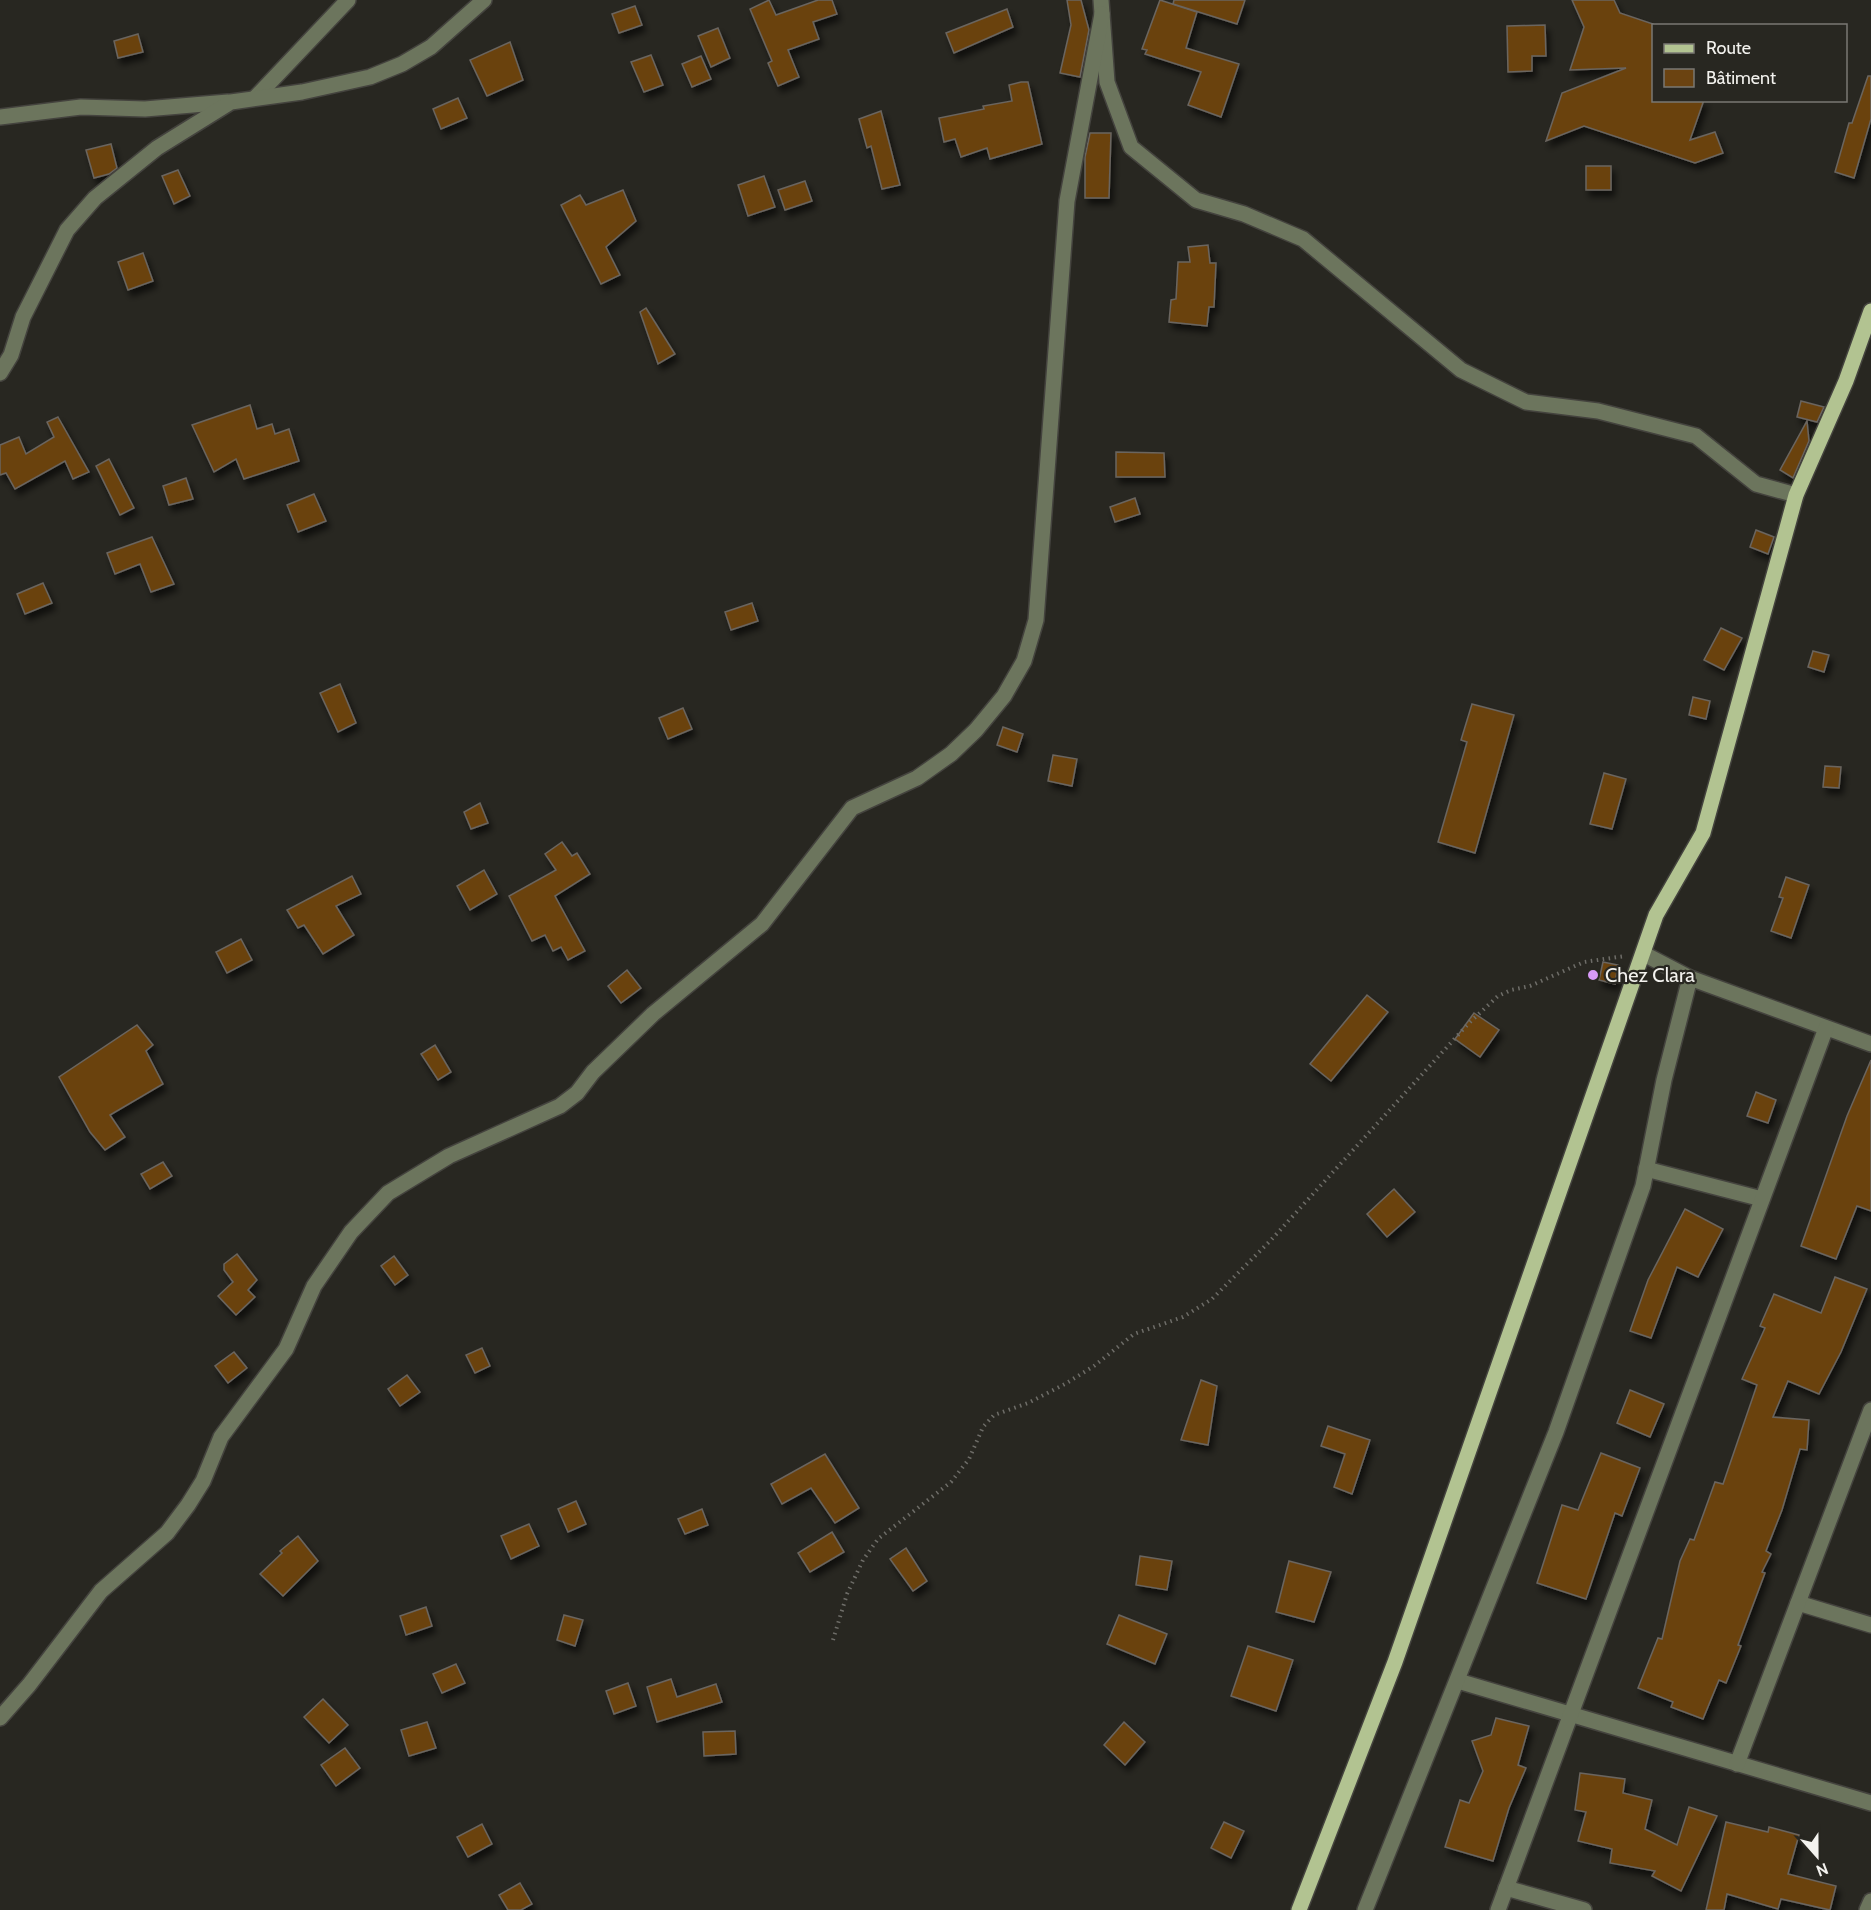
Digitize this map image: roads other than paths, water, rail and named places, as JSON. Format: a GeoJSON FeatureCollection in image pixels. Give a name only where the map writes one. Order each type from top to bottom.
{"type":"FeatureCollection","features":[{"type":"Feature","properties":{"kind":"main road"},"geometry":{"type":"LineString","coordinates":[[1299,1910],[1395,1662],[1656,915],[1703,833],[1796,495],[1846,381],[1871,311]]}},
{"type":"Feature","properties":{"kind":"street"},"geometry":{"type":"LineString","coordinates":[[256,97],[348,0]]}},
{"type":"Feature","properties":{"kind":"street"},"geometry":{"type":"LineString","coordinates":[[0,117],[81,107],[145,109],[231,102],[302,92],[370,77],[402,64],[431,47],[484,0]]}},
{"type":"Feature","properties":{"kind":"street"},"geometry":{"type":"LineString","coordinates":[[1101,7],[1107,82],[1131,147],[1196,200],[1244,214],[1303,239],[1461,370],[1526,402],[1598,411],[1696,436],[1756,484],[1796,495]]}},
{"type":"Feature","properties":{"kind":"street"},"geometry":{"type":"LineString","coordinates":[[0,1718],[29,1685],[101,1591],[167,1533],[188,1505],[203,1481],[221,1437],[286,1349],[314,1286],[351,1232],[388,1193],[449,1156],[560,1106],[578,1093],[593,1072],[653,1014],[762,924],[852,808],[917,778],[951,754],[976,730],[1004,696],[1024,661],[1036,620],[1067,201],[1101,7]]}},
{"type":"Feature","properties":{"kind":"street"},"geometry":{"type":"LineString","coordinates":[[0,373],[11,355],[23,317],[67,230],[94,198],[157,148],[231,102]]}},
{"type":"Feature","properties":{"kind":"street"},"geometry":{"type":"LineString","coordinates":[[1644,954],[1690,978],[1871,1044]]}},
{"type":"Feature","properties":{"kind":"street"},"geometry":{"type":"LineString","coordinates":[[1365,1910],[1556,1432],[1643,1186],[1664,1080],[1690,978]]}},
{"type":"Feature","properties":{"kind":"street"},"geometry":{"type":"LineString","coordinates":[[1498,1910],[1826,1028]]}},
{"type":"Feature","properties":{"kind":"street"},"geometry":{"type":"LineString","coordinates":[[1646,1169],[1762,1199]]}},
{"type":"Feature","properties":{"kind":"street"},"geometry":{"type":"LineString","coordinates":[[1737,1764],[1871,1410]]}},
{"type":"Feature","properties":{"kind":"street"},"geometry":{"type":"LineString","coordinates":[[1798,1603],[1871,1625]]}},
{"type":"Feature","properties":{"kind":"street"},"geometry":{"type":"LineString","coordinates":[[1458,1681],[1871,1803]]}},
{"type":"Feature","properties":{"kind":"street"},"geometry":{"type":"LineString","coordinates":[[1506,1888],[1584,1910]]}},
{"type":"Feature","properties":{"kind":"street"},"geometry":{"type":"LineString","coordinates":[[1868,1910],[1871,1900]]}},
{"type":"Feature","properties":{"kind":"place","name":"Chez Clara"},"geometry":{"type":"Point","coordinates":[1593,975]}}]}
